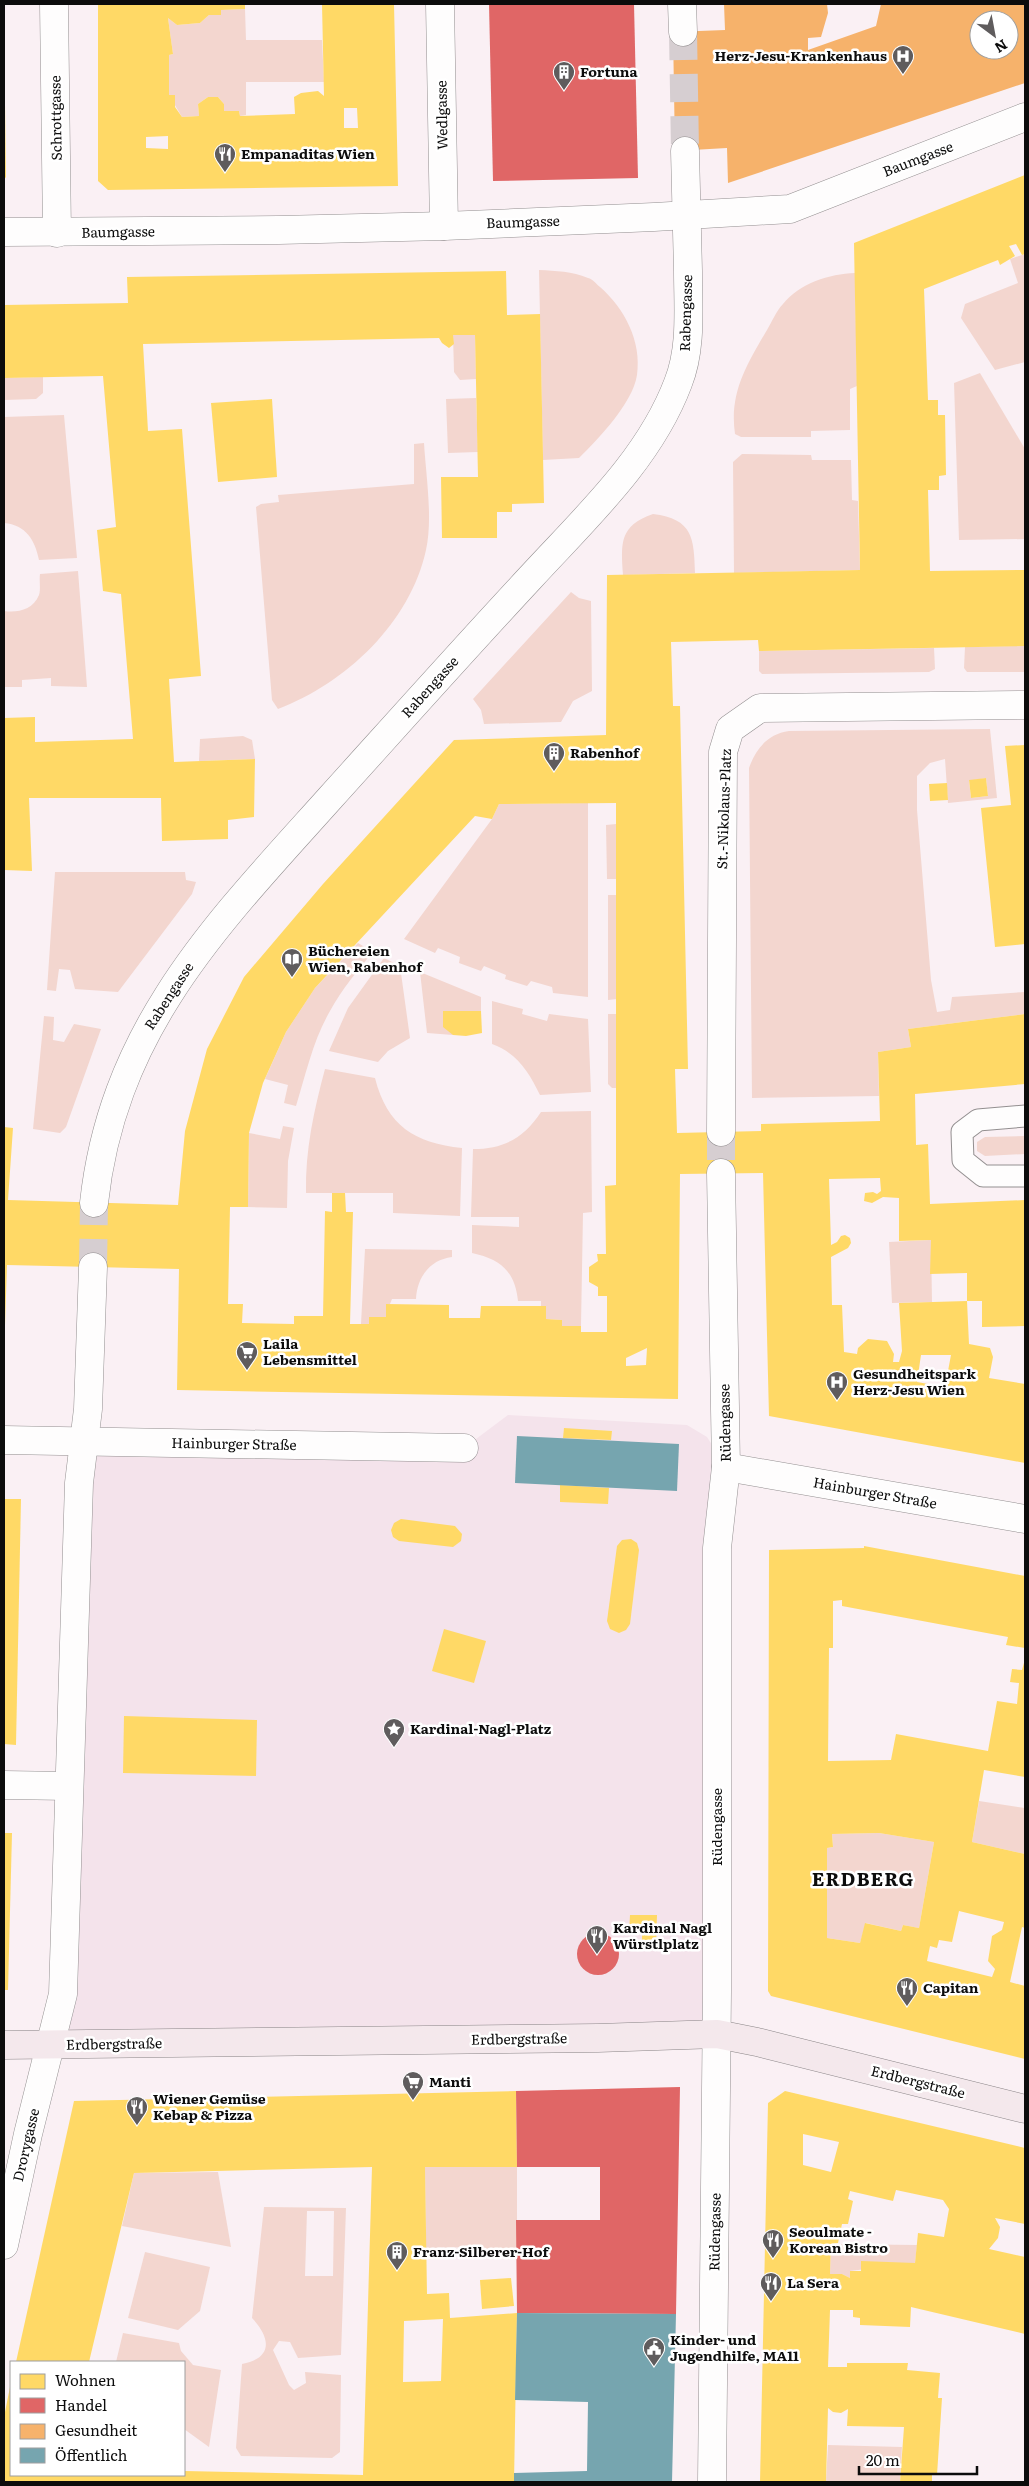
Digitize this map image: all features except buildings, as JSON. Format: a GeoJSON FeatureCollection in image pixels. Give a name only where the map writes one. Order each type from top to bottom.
{"type":"FeatureCollection","features":[{"type":"Feature","properties":{"kind":"street","name":"Schrottgasse"},"geometry":{"type":"LineString","coordinates":[[54,4],[57,233]]}},
{"type":"Feature","properties":{"kind":"street","name":"Wedlgasse"},"geometry":{"type":"LineString","coordinates":[[440,4],[444,226]]}},
{"type":"Feature","properties":{"kind":"street"},"geometry":{"type":"LineString","coordinates":[[682,4],[683,32]]}},
{"type":"Feature","properties":{"kind":"street","name":"Baumgasse"},"geometry":{"type":"LineString","coordinates":[[4,232],[57,233],[444,226],[687,215],[790,208],[1025,117]]}},
{"type":"Feature","properties":{"kind":"street","name":"Rabengasse"},"geometry":{"type":"LineString","coordinates":[[94,1203],[104,1140],[126,1073],[143,1035],[165,998],[190,962],[227,915],[284,850],[426,691],[598,505],[631,465],[657,425],[679,381],[686,352],[688,309],[685,151]]}},
{"type":"Feature","properties":{"kind":"street","name":"St.-Nikolaus-Platz"},"geometry":{"type":"LineString","coordinates":[[721,1132],[722,752],[730,729],[760,708],[1025,705]]}},
{"type":"Feature","properties":{"kind":"street","name":"Rüdengasse"},"geometry":{"type":"LineString","coordinates":[[712,2482],[716,2034],[717,1548],[726,1467],[721,1173]]}},
{"type":"Feature","properties":{"kind":"street"},"geometry":{"type":"LineString","coordinates":[[51,2045],[63,1994],[68,1786],[73,1710],[79,1483],[88,1409],[93,1267]]}},
{"type":"Feature","properties":{"kind":"street","name":"Hainburger Straße"},"geometry":{"type":"LineString","coordinates":[[4,1440],[464,1448]]}},
{"type":"Feature","properties":{"kind":"street","name":"Hainburger Straße"},"geometry":{"type":"LineString","coordinates":[[726,1467],[1025,1519]]}},
{"type":"Feature","properties":{"kind":"street"},"geometry":{"type":"LineString","coordinates":[[4,1786],[68,1786]]}},
{"type":"Feature","properties":{"kind":"street","name":"Erdbergstraße"},"geometry":{"type":"LineString","coordinates":[[4,2046],[598,2038],[716,2034],[757,2042],[1025,2109]]}},
{"type":"Feature","properties":{"kind":"street","name":"Drorygasse"},"geometry":{"type":"LineString","coordinates":[[4,2245],[28,2134],[51,2045]]}},
{"type":"Feature","properties":{"kind":"lane"},"geometry":{"type":"LineString","coordinates":[[1025,1116],[978,1120],[962,1132],[963,1160],[983,1176],[1025,1176]]}},
{"type":"Feature","properties":{"kind":"shaded area"},"geometry":{"type":"Polygon","coordinates":[[[245,9],[246,40],[322,40],[324,82],[246,82],[246,115],[240,116],[239,111],[224,111],[224,104],[218,97],[208,97],[198,104],[199,116],[182,117],[169,95],[169,55],[173,54],[168,18],[177,25],[200,23],[209,15],[221,15],[221,10],[245,9]]]}},
{"type":"Feature","properties":{"kind":"shaded area"},"geometry":{"type":"Polygon","coordinates":[[[1025,254],[1025,362],[995,370],[961,318],[965,304],[1018,283],[1010,259],[1025,254]]]}},
{"type":"Feature","properties":{"kind":"shaded area"},"geometry":{"type":"Polygon","coordinates":[[[539,270],[570,273],[593,280],[609,295],[624,315],[637,350],[637,375],[629,397],[614,420],[579,458],[543,460],[539,270]]]}},
{"type":"Feature","properties":{"kind":"shaded area"},"geometry":{"type":"Polygon","coordinates":[[[855,273],[857,386],[850,389],[850,430],[811,431],[811,437],[741,437],[735,434],[735,405],[741,379],[776,313],[790,297],[806,285],[835,275],[855,273]]]}},
{"type":"Feature","properties":{"kind":"shaded area"},"geometry":{"type":"Polygon","coordinates":[[[453,335],[475,335],[476,379],[460,380],[454,372],[453,335]]]}},
{"type":"Feature","properties":{"kind":"shaded area"},"geometry":{"type":"Polygon","coordinates":[[[980,373],[1025,449],[1025,539],[959,540],[954,383],[980,373]]]}},
{"type":"Feature","properties":{"kind":"shaded area"},"geometry":{"type":"Polygon","coordinates":[[[43,377],[43,393],[36,399],[4,400],[4,378],[43,377]]]}},
{"type":"Feature","properties":{"kind":"shaded area"},"geometry":{"type":"Polygon","coordinates":[[[476,398],[478,452],[448,453],[446,399],[476,398]]]}},
{"type":"Feature","properties":{"kind":"shaded area"},"geometry":{"type":"Polygon","coordinates":[[[64,415],[77,558],[39,560],[32,540],[24,530],[12,524],[4,523],[4,417],[64,415]]]}},
{"type":"Feature","properties":{"kind":"shaded area"},"geometry":{"type":"Polygon","coordinates":[[[424,443],[429,511],[428,538],[418,577],[406,602],[390,626],[372,647],[350,667],[303,698],[278,709],[272,700],[256,507],[261,504],[279,502],[278,495],[414,484],[414,444],[424,443]]]}},
{"type":"Feature","properties":{"kind":"shaded area"},"geometry":{"type":"Polygon","coordinates":[[[742,454],[811,455],[812,460],[851,460],[852,500],[858,501],[860,570],[734,573],[733,462],[742,454]]]}},
{"type":"Feature","properties":{"kind":"shaded area"},"geometry":{"type":"Polygon","coordinates":[[[653,514],[676,520],[689,532],[694,550],[695,573],[623,575],[622,554],[624,537],[634,524],[653,514]]]}},
{"type":"Feature","properties":{"kind":"shaded area"},"geometry":{"type":"Polygon","coordinates":[[[78,571],[87,687],[51,686],[51,678],[22,680],[22,687],[4,687],[4,611],[19,611],[33,604],[40,593],[40,574],[78,571]]]}},
{"type":"Feature","properties":{"kind":"shaded area"},"geometry":{"type":"Polygon","coordinates":[[[571,592],[579,598],[591,601],[592,691],[573,701],[561,722],[484,724],[481,710],[473,699],[571,592]]]}},
{"type":"Feature","properties":{"kind":"shaded area"},"geometry":{"type":"Polygon","coordinates":[[[1025,646],[1025,672],[967,672],[964,668],[965,647],[1025,646]]]}},
{"type":"Feature","properties":{"kind":"shaded area"},"geometry":{"type":"Polygon","coordinates":[[[934,648],[935,669],[929,672],[762,674],[759,671],[759,651],[934,648]]]}},
{"type":"Feature","properties":{"kind":"shaded area"},"geometry":{"type":"Polygon","coordinates":[[[990,729],[997,798],[948,803],[945,759],[930,763],[917,776],[917,810],[931,980],[937,1012],[950,1010],[952,997],[1025,992],[1025,1014],[908,1029],[911,1047],[878,1052],[879,1096],[752,1098],[749,768],[755,754],[764,743],[775,735],[789,731],[990,729]],[[986,778],[969,781],[971,798],[988,796],[986,778]]]}},
{"type":"Feature","properties":{"kind":"shaded area"},"geometry":{"type":"Polygon","coordinates":[[[243,736],[252,740],[255,759],[199,761],[200,739],[243,736]]]}},
{"type":"Feature","properties":{"kind":"shaded area"},"geometry":{"type":"Polygon","coordinates":[[[588,803],[588,997],[553,993],[552,987],[531,981],[527,986],[505,979],[506,975],[484,966],[481,971],[459,963],[460,957],[438,948],[435,953],[404,939],[492,819],[499,804],[588,803]]]}},
{"type":"Feature","properties":{"kind":"shaded area"},"geometry":{"type":"Polygon","coordinates":[[[616,824],[616,879],[607,879],[606,825],[616,824]]]}},
{"type":"Feature","properties":{"kind":"shaded area"},"geometry":{"type":"Polygon","coordinates":[[[55,872],[185,872],[186,880],[196,882],[192,894],[118,992],[75,989],[70,970],[59,969],[56,991],[47,990],[55,872]]]}},
{"type":"Feature","properties":{"kind":"shaded area"},"geometry":{"type":"Polygon","coordinates":[[[608,895],[617,895],[617,999],[608,1000],[608,895]]]}},
{"type":"Feature","properties":{"kind":"shaded area"},"geometry":{"type":"Polygon","coordinates":[[[358,943],[373,952],[345,988],[324,1022],[310,1057],[296,1106],[284,1103],[288,1085],[265,1079],[286,1032],[315,988],[358,943]]]}},
{"type":"Feature","properties":{"kind":"shaded area"},"geometry":{"type":"Polygon","coordinates":[[[384,958],[400,966],[410,1038],[388,1051],[378,1062],[329,1051],[348,1008],[384,958]]]}},
{"type":"Feature","properties":{"kind":"shaded area"},"geometry":{"type":"Polygon","coordinates":[[[420,972],[481,997],[481,1011],[443,1011],[453,1035],[427,1033],[420,972]]]}},
{"type":"Feature","properties":{"kind":"shaded area"},"geometry":{"type":"Polygon","coordinates":[[[492,1001],[523,1009],[522,1014],[547,1021],[549,1014],[588,1019],[591,1092],[540,1095],[521,1064],[501,1048],[492,1044],[492,1001]]]}},
{"type":"Feature","properties":{"kind":"shaded area"},"geometry":{"type":"Polygon","coordinates":[[[608,1014],[617,1014],[617,1088],[612,1088],[608,1084],[608,1014]]]}},
{"type":"Feature","properties":{"kind":"shaded area"},"geometry":{"type":"Polygon","coordinates":[[[44,1016],[54,1017],[53,1040],[64,1042],[74,1024],[101,1029],[66,1127],[60,1133],[33,1129],[44,1016]]]}},
{"type":"Feature","properties":{"kind":"shaded area"},"geometry":{"type":"Polygon","coordinates":[[[325,1069],[375,1078],[380,1095],[387,1108],[395,1120],[405,1129],[430,1142],[462,1148],[460,1216],[393,1213],[393,1193],[306,1193],[307,1161],[311,1130],[325,1069]]]}},
{"type":"Feature","properties":{"kind":"shaded area"},"geometry":{"type":"Polygon","coordinates":[[[591,1111],[592,1212],[583,1213],[581,1326],[562,1326],[562,1320],[546,1319],[546,1306],[541,1306],[541,1301],[518,1301],[510,1274],[498,1263],[472,1253],[472,1225],[519,1227],[519,1217],[471,1217],[473,1149],[494,1147],[512,1140],[528,1129],[541,1112],[591,1111]]]}},
{"type":"Feature","properties":{"kind":"shaded area"},"geometry":{"type":"Polygon","coordinates":[[[283,1126],[294,1128],[288,1161],[287,1208],[248,1207],[249,1133],[280,1139],[283,1126]]]}},
{"type":"Feature","properties":{"kind":"shaded area"},"geometry":{"type":"Polygon","coordinates":[[[1025,1136],[1025,1154],[985,1156],[977,1151],[977,1142],[985,1137],[1025,1136]]]}},
{"type":"Feature","properties":{"kind":"shaded area"},"geometry":{"type":"Polygon","coordinates":[[[931,1240],[932,1302],[892,1303],[889,1242],[931,1240]]]}},
{"type":"Feature","properties":{"kind":"shaded area"},"geometry":{"type":"Polygon","coordinates":[[[365,1249],[452,1250],[452,1257],[437,1262],[426,1271],[419,1284],[416,1299],[392,1299],[390,1304],[386,1304],[386,1317],[369,1317],[369,1324],[361,1324],[365,1249]]]}},
{"type":"Feature","properties":{"kind":"shaded area","name":"Kardinal-Nagl-Platz"},"geometry":{"type":"Polygon","coordinates":[[[508,1415],[687,1425],[707,1437],[726,1467],[717,2034],[51,2045],[84,1441],[464,1448],[508,1415]]]}},
{"type":"Feature","properties":{"kind":"shaded area"},"geometry":{"type":"Polygon","coordinates":[[[979,1801],[1025,1808],[1025,1854],[972,1842],[979,1801]]]}},
{"type":"Feature","properties":{"kind":"shaded area"},"geometry":{"type":"Polygon","coordinates":[[[879,1833],[934,1842],[919,1928],[903,1925],[901,1931],[866,1923],[860,1943],[827,1938],[827,1848],[833,1847],[832,1834],[879,1833]]]}},
{"type":"Feature","properties":{"kind":"shaded area"},"geometry":{"type":"Polygon","coordinates":[[[425,2167],[517,2167],[517,2258],[482,2257],[476,2247],[426,2248],[425,2167]]]}},
{"type":"Feature","properties":{"kind":"shaded area"},"geometry":{"type":"Polygon","coordinates":[[[218,2172],[231,2247],[122,2226],[134,2173],[218,2172]]]}},
{"type":"Feature","properties":{"kind":"shaded area"},"geometry":{"type":"Polygon","coordinates":[[[264,2207],[346,2208],[341,2355],[298,2358],[290,2342],[279,2341],[273,2350],[289,2385],[294,2390],[306,2383],[305,2372],[341,2375],[340,2452],[332,2458],[241,2456],[236,2448],[242,2364],[259,2357],[264,2352],[266,2346],[263,2333],[252,2318],[264,2207]],[[307,2211],[305,2276],[333,2276],[334,2211],[307,2211]]]}},
{"type":"Feature","properties":{"kind":"shaded area"},"geometry":{"type":"Polygon","coordinates":[[[831,2244],[917,2245],[915,2263],[850,2271],[850,2278],[842,2274],[830,2274],[831,2244]]]}},
{"type":"Feature","properties":{"kind":"shaded area"},"geometry":{"type":"Polygon","coordinates":[[[145,2252],[210,2267],[200,2311],[178,2330],[128,2318],[145,2252]]]}},
{"type":"Feature","properties":{"kind":"shaded area"},"geometry":{"type":"Polygon","coordinates":[[[123,2333],[179,2343],[181,2351],[193,2365],[221,2370],[209,2447],[185,2430],[185,2361],[116,2361],[123,2333]]]}},
{"type":"Feature","properties":{"kind":"shaded area"},"geometry":{"type":"Polygon","coordinates":[[[828,2445],[902,2447],[900,2482],[826,2482],[828,2445]]]}},
{"type":"Feature","properties":{"kind":"tunnel"},"geometry":{"type":"LineString","coordinates":[[683,32],[685,151]]}},
{"type":"Feature","properties":{"kind":"tunnel"},"geometry":{"type":"LineString","coordinates":[[721,1132],[721,1173]]}},
{"type":"Feature","properties":{"kind":"tunnel"},"geometry":{"type":"LineString","coordinates":[[93,1267],[94,1203]]}},
{"type":"Feature","properties":{"kind":"place","name":"Herz-Jesu-Krankenhaus"},"geometry":{"type":"Point","coordinates":[903,75]}},
{"type":"Feature","properties":{"kind":"place","name":"Fortuna"},"geometry":{"type":"Point","coordinates":[564,91]}},
{"type":"Feature","properties":{"kind":"place","name":"Empanaditas Wien"},"geometry":{"type":"Point","coordinates":[225,173]}},
{"type":"Feature","properties":{"kind":"place","name":"Rabenhof"},"geometry":{"type":"Point","coordinates":[554,772]}},
{"type":"Feature","properties":{"kind":"place","name":"Büchereien Wien, Rabenhof"},"geometry":{"type":"Point","coordinates":[292,978]}},
{"type":"Feature","properties":{"kind":"place","name":"Laila Lebensmittel"},"geometry":{"type":"Point","coordinates":[247,1371]}},
{"type":"Feature","properties":{"kind":"place","name":"Gesundheitspark Herz-Jesu Wien"},"geometry":{"type":"Point","coordinates":[837,1401]}},
{"type":"Feature","properties":{"kind":"place","name":"Kardinal-Nagl-Platz"},"geometry":{"type":"Point","coordinates":[394,1748]}},
{"type":"Feature","properties":{"kind":"place","name":"Kardinal Nagl Würstlplatz"},"geometry":{"type":"Point","coordinates":[597,1955]}},
{"type":"Feature","properties":{"kind":"place","name":"Capitan"},"geometry":{"type":"Point","coordinates":[907,2007]}},
{"type":"Feature","properties":{"kind":"place","name":"Manti"},"geometry":{"type":"Point","coordinates":[413,2101]}},
{"type":"Feature","properties":{"kind":"place","name":"Wiener Gemüse Kebap & Pizza"},"geometry":{"type":"Point","coordinates":[137,2126]}},
{"type":"Feature","properties":{"kind":"place","name":"Seoulmate - Korean Bistro"},"geometry":{"type":"Point","coordinates":[773,2259]}},
{"type":"Feature","properties":{"kind":"place","name":"Franz-Silberer-Hof"},"geometry":{"type":"Point","coordinates":[397,2271]}},
{"type":"Feature","properties":{"kind":"place","name":"La Sera"},"geometry":{"type":"Point","coordinates":[771,2302]}},
{"type":"Feature","properties":{"kind":"place","name":"Kinder- und Jugendhilfe, MA11"},"geometry":{"type":"Point","coordinates":[654,2367]}},
{"type":"Feature","properties":{"kind":"district","name":"ERDBERG"},"geometry":{"type":"Point","coordinates":[863,1879]}}]}
